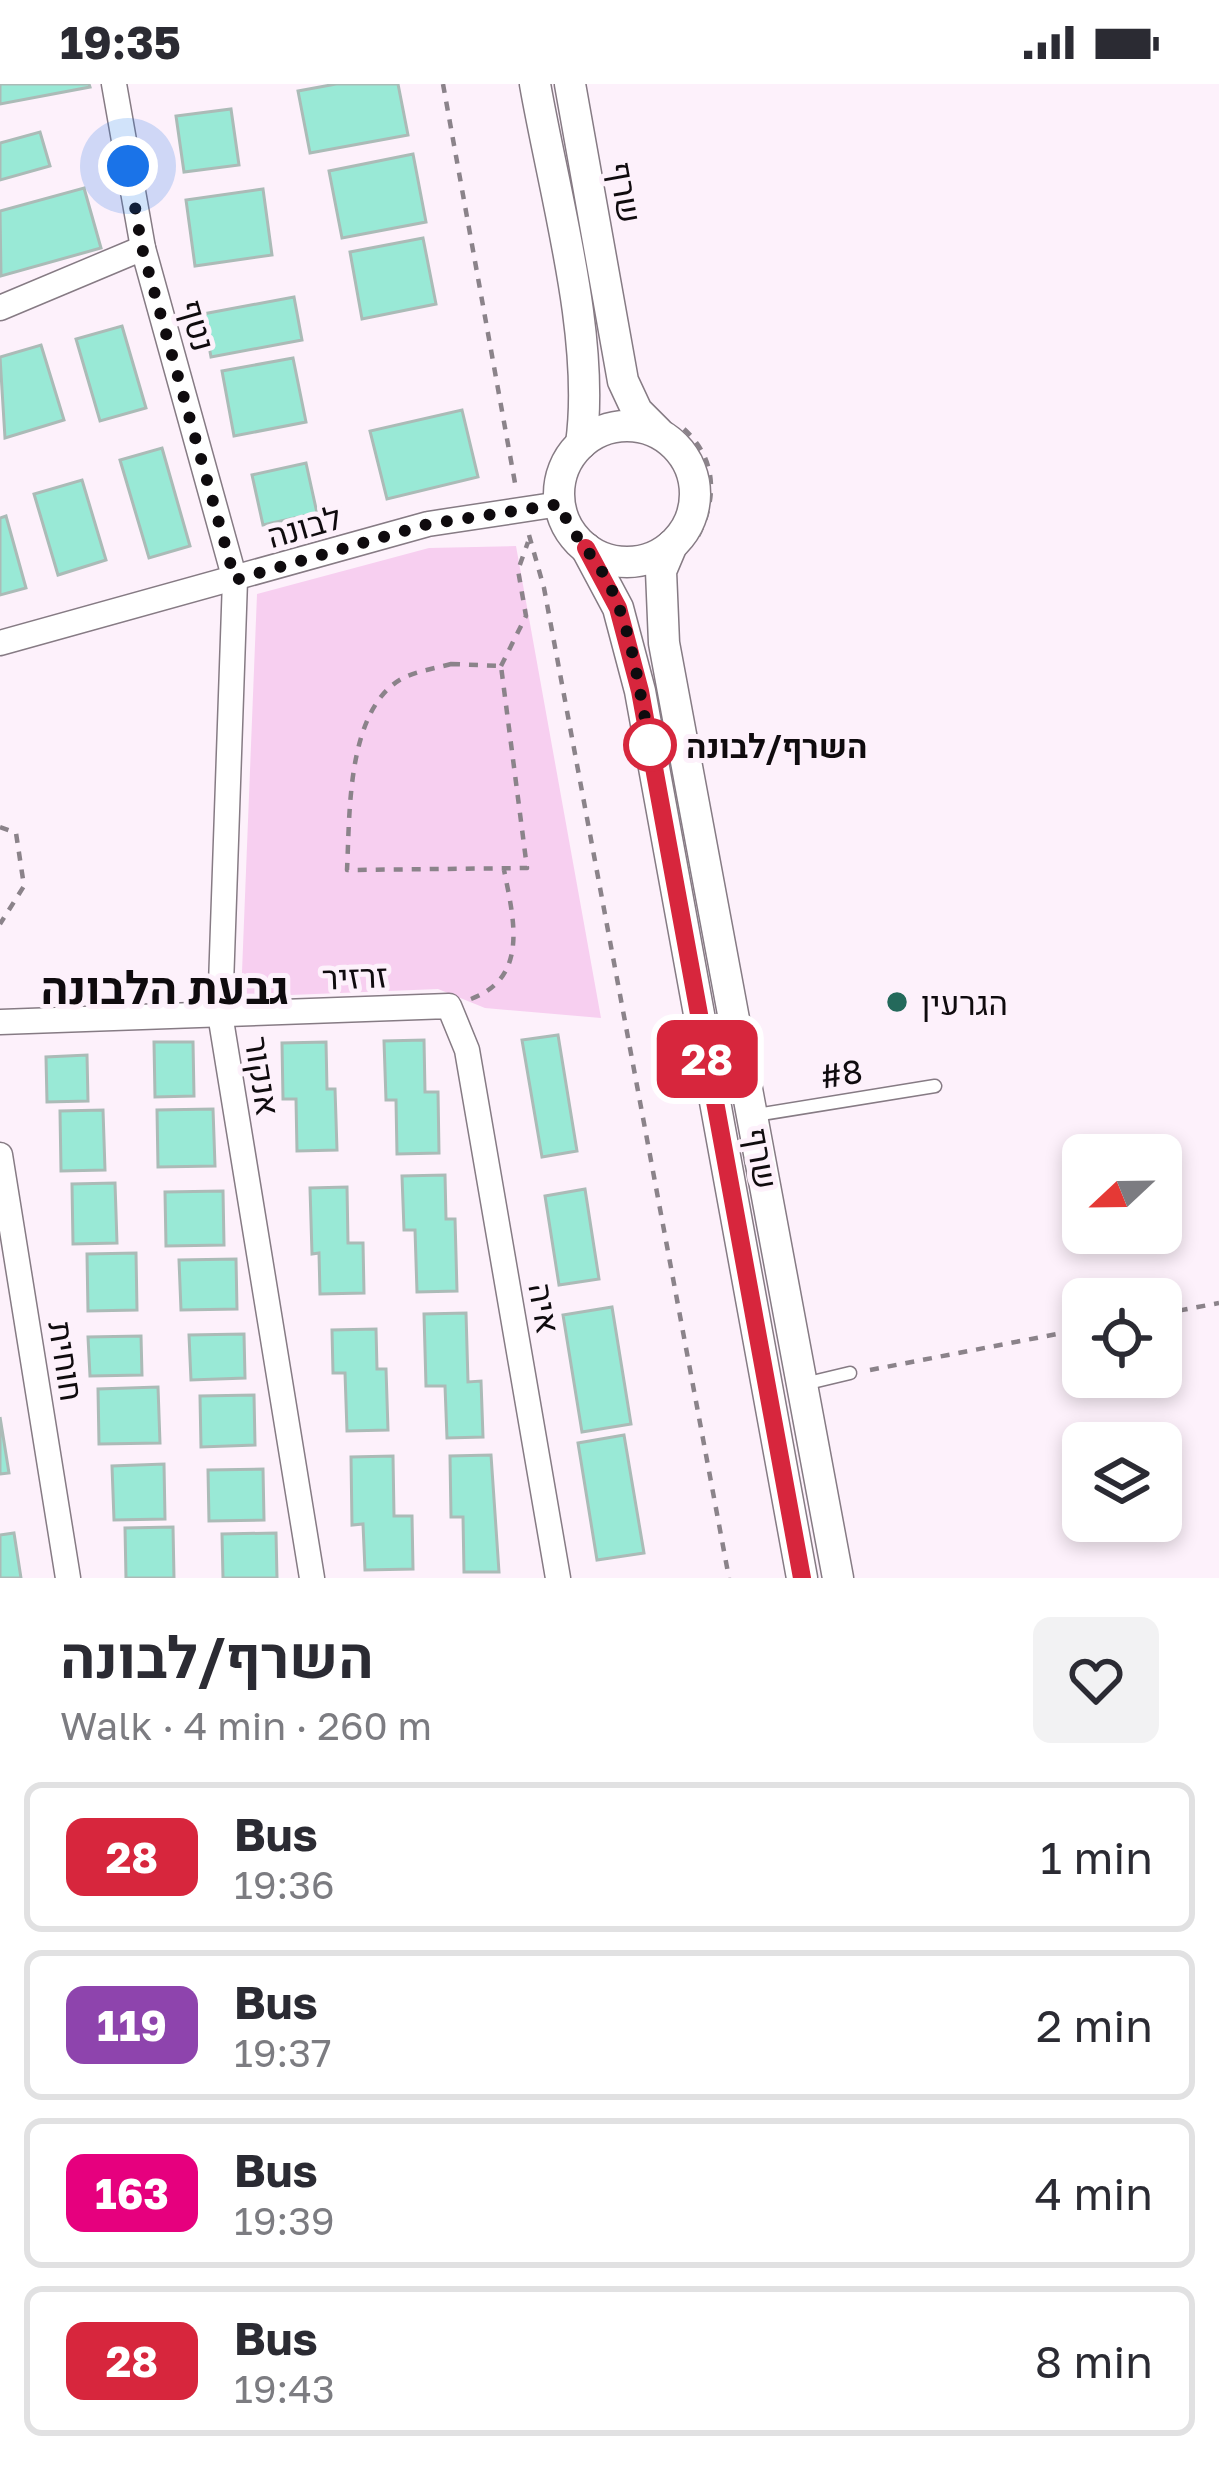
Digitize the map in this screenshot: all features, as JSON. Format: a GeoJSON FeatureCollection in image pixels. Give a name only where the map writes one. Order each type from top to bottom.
{"type":"FeatureCollection","features":[{"type":"Feature","properties":{"kind":"street","name":"נטף"},"geometry":{"type":"LineString","coordinates":[[114,84],[142,248],[235,580]]}},
{"type":"Feature","properties":{"kind":"street"},"geometry":{"type":"LineString","coordinates":[[535,84],[583,356],[586,408],[581,444]]}},
{"type":"Feature","properties":{"kind":"street","name":"שרף"},"geometry":{"type":"LineString","coordinates":[[570,84],[623,381],[637,411],[668,440]]}},
{"type":"Feature","properties":{"kind":"street"},"geometry":{"type":"LineString","coordinates":[[0,308],[142,248]]}},
{"type":"Feature","properties":{"kind":"street"},"geometry":{"type":"LineString","coordinates":[[631,426],[668,440],[691,472],[695,492],[685,530],[672,545],[639,561],[620,562],[586,548],[567,526],[560,504],[566,464],[581,444],[611,428],[631,426]]}},
{"type":"Feature","properties":{"kind":"street","name":"לבונה"},"geometry":{"type":"LineString","coordinates":[[0,643],[428,524],[560,504]]}},
{"type":"Feature","properties":{"kind":"street","name":"שרף"},"geometry":{"type":"LineString","coordinates":[[672,545],[661,571],[664,643],[838,1578]]}},
{"type":"Feature","properties":{"kind":"street","name":"שרף"},"geometry":{"type":"LineString","coordinates":[[586,548],[618,608],[640,691],[802,1578]]}},
{"type":"Feature","properties":{"kind":"street","name":"אנקור"},"geometry":{"type":"LineString","coordinates":[[235,580],[220,1014],[312,1578]]}},
{"type":"Feature","properties":{"kind":"street","name":"זרזיר"},"geometry":{"type":"LineString","coordinates":[[0,1022],[448,1006]]}},
{"type":"Feature","properties":{"kind":"street","name":"איה"},"geometry":{"type":"LineString","coordinates":[[448,1006],[466,1050],[558,1578]]}},
{"type":"Feature","properties":{"kind":"street","name":"חוחית"},"geometry":{"type":"LineString","coordinates":[[0,1155],[68,1578]]}},
{"type":"Feature","properties":{"kind":"lane","name":"#8"},"geometry":{"type":"LineString","coordinates":[[754,1115],[935,1086]]}},
{"type":"Feature","properties":{"kind":"lane"},"geometry":{"type":"LineString","coordinates":[[802,1384],[850,1373]]}},
{"type":"Feature","properties":{"kind":"path"},"geometry":{"type":"LineString","coordinates":[[443,84],[521,508],[549,611],[729,1578]]}},
{"type":"Feature","properties":{"kind":"path"},"geometry":{"type":"LineString","coordinates":[[501,666],[451,664],[401,679],[369,718],[354,756],[347,870],[526,868],[501,666],[526,616],[518,570],[530,537]]}},
{"type":"Feature","properties":{"kind":"path"},"geometry":{"type":"LineString","coordinates":[[0,826],[16,833],[25,886],[0,924]]}},
{"type":"Feature","properties":{"kind":"path"},"geometry":{"type":"LineString","coordinates":[[448,1006],[493,989],[513,962],[514,920],[504,870]]}},
{"type":"Feature","properties":{"kind":"path"},"geometry":{"type":"LineString","coordinates":[[1182,1310],[1219,1304]]}},
{"type":"Feature","properties":{"kind":"path"},"geometry":{"type":"LineString","coordinates":[[850,1373],[1062,1333]]}},
{"type":"Feature","properties":{"kind":"shaded area"},"geometry":{"type":"Polygon","coordinates":[[[516,546],[601,1018],[485,1008],[438,989],[241,997],[257,594],[429,548],[516,546]]]}},
{"type":"Feature","properties":{"kind":"building"},"geometry":{"type":"Polygon","coordinates":[[[0,84],[89,84],[90,87],[0,104],[0,84]]]}},
{"type":"Feature","properties":{"kind":"building"},"geometry":{"type":"Polygon","coordinates":[[[336,84],[398,84],[408,135],[310,153],[298,91],[336,84]]]}},
{"type":"Feature","properties":{"kind":"building"},"geometry":{"type":"Polygon","coordinates":[[[231,109],[239,165],[184,172],[176,116],[231,109]]]}},
{"type":"Feature","properties":{"kind":"building"},"geometry":{"type":"Polygon","coordinates":[[[40,132],[50,166],[0,180],[0,143],[40,132]]]}},
{"type":"Feature","properties":{"kind":"building"},"geometry":{"type":"Polygon","coordinates":[[[413,154],[426,222],[342,238],[329,171],[413,154]]]}},
{"type":"Feature","properties":{"kind":"building"},"geometry":{"type":"Polygon","coordinates":[[[84,188],[101,248],[1,276],[0,211],[84,188]]]}},
{"type":"Feature","properties":{"kind":"building"},"geometry":{"type":"Polygon","coordinates":[[[263,189],[272,255],[195,266],[186,200],[263,189]]]}},
{"type":"Feature","properties":{"kind":"building"},"geometry":{"type":"Polygon","coordinates":[[[423,238],[436,304],[362,319],[350,252],[423,238]]]}},
{"type":"Feature","properties":{"kind":"building"},"geometry":{"type":"Polygon","coordinates":[[[294,297],[302,340],[211,357],[203,314],[294,297]]]}},
{"type":"Feature","properties":{"kind":"building"},"geometry":{"type":"Polygon","coordinates":[[[122,326],[146,408],[100,421],[76,339],[122,326]]]}},
{"type":"Feature","properties":{"kind":"building"},"geometry":{"type":"Polygon","coordinates":[[[41,345],[64,420],[5,438],[0,357],[41,345]]]}},
{"type":"Feature","properties":{"kind":"building"},"geometry":{"type":"Polygon","coordinates":[[[293,358],[306,422],[234,436],[222,371],[293,358]]]}},
{"type":"Feature","properties":{"kind":"building"},"geometry":{"type":"Polygon","coordinates":[[[462,410],[478,477],[387,499],[370,431],[462,410]]]}},
{"type":"Feature","properties":{"kind":"building"},"geometry":{"type":"Polygon","coordinates":[[[162,448],[190,546],[149,558],[120,460],[162,448]]]}},
{"type":"Feature","properties":{"kind":"building"},"geometry":{"type":"Polygon","coordinates":[[[306,463],[317,513],[263,525],[252,475],[306,463]]]}},
{"type":"Feature","properties":{"kind":"building"},"geometry":{"type":"Polygon","coordinates":[[[82,480],[106,560],[58,575],[34,494],[82,480]]]}},
{"type":"Feature","properties":{"kind":"building"},"geometry":{"type":"Polygon","coordinates":[[[6,516],[26,588],[0,595],[0,518],[6,516]]]}},
{"type":"Feature","properties":{"kind":"building"},"geometry":{"type":"Polygon","coordinates":[[[558,1035],[577,1151],[542,1157],[522,1040],[558,1035]]]}},
{"type":"Feature","properties":{"kind":"building"},"geometry":{"type":"Polygon","coordinates":[[[424,1040],[425,1092],[438,1092],[439,1153],[397,1154],[396,1100],[386,1100],[384,1041],[424,1040]]]}},
{"type":"Feature","properties":{"kind":"building"},"geometry":{"type":"Polygon","coordinates":[[[154,1042],[193,1042],[194,1096],[155,1097],[154,1042]]]}},
{"type":"Feature","properties":{"kind":"building"},"geometry":{"type":"Polygon","coordinates":[[[326,1042],[327,1089],[335,1089],[337,1150],[297,1151],[296,1099],[283,1099],[282,1043],[326,1042]]]}},
{"type":"Feature","properties":{"kind":"building"},"geometry":{"type":"Polygon","coordinates":[[[87,1055],[88,1101],[47,1102],[46,1057],[87,1055]]]}},
{"type":"Feature","properties":{"kind":"building"},"geometry":{"type":"Polygon","coordinates":[[[213,1109],[215,1166],[158,1167],[157,1110],[213,1109]]]}},
{"type":"Feature","properties":{"kind":"building"},"geometry":{"type":"Polygon","coordinates":[[[103,1110],[105,1170],[61,1171],[60,1111],[103,1110]]]}},
{"type":"Feature","properties":{"kind":"building"},"geometry":{"type":"Polygon","coordinates":[[[445,1175],[446,1219],[455,1219],[457,1291],[417,1292],[415,1230],[404,1230],[402,1176],[445,1175]]]}},
{"type":"Feature","properties":{"kind":"building"},"geometry":{"type":"Polygon","coordinates":[[[115,1183],[117,1243],[73,1244],[72,1184],[115,1183]]]}},
{"type":"Feature","properties":{"kind":"building"},"geometry":{"type":"Polygon","coordinates":[[[347,1187],[348,1243],[363,1243],[364,1293],[320,1294],[319,1253],[312,1254],[310,1188],[347,1187]]]}},
{"type":"Feature","properties":{"kind":"building"},"geometry":{"type":"Polygon","coordinates":[[[585,1189],[599,1279],[559,1285],[545,1196],[585,1189]]]}},
{"type":"Feature","properties":{"kind":"building"},"geometry":{"type":"Polygon","coordinates":[[[223,1191],[224,1245],[166,1246],[165,1192],[223,1191]]]}},
{"type":"Feature","properties":{"kind":"building"},"geometry":{"type":"Polygon","coordinates":[[[136,1253],[137,1310],[88,1311],[87,1254],[136,1253]]]}},
{"type":"Feature","properties":{"kind":"building"},"geometry":{"type":"Polygon","coordinates":[[[236,1259],[237,1309],[181,1310],[179,1260],[236,1259]]]}},
{"type":"Feature","properties":{"kind":"building"},"geometry":{"type":"Polygon","coordinates":[[[612,1307],[631,1424],[582,1432],[563,1315],[612,1307]]]}},
{"type":"Feature","properties":{"kind":"building"},"geometry":{"type":"Polygon","coordinates":[[[466,1313],[468,1382],[481,1381],[483,1437],[447,1438],[445,1386],[426,1386],[424,1314],[466,1313]]]}},
{"type":"Feature","properties":{"kind":"building"},"geometry":{"type":"Polygon","coordinates":[[[376,1329],[377,1369],[386,1369],[388,1430],[347,1431],[345,1373],[333,1373],[332,1330],[376,1329]]]}},
{"type":"Feature","properties":{"kind":"building"},"geometry":{"type":"Polygon","coordinates":[[[244,1334],[245,1378],[191,1380],[189,1335],[244,1334]]]}},
{"type":"Feature","properties":{"kind":"building"},"geometry":{"type":"Polygon","coordinates":[[[141,1336],[142,1375],[90,1376],[88,1337],[141,1336]]]}},
{"type":"Feature","properties":{"kind":"building"},"geometry":{"type":"Polygon","coordinates":[[[158,1387],[160,1443],[99,1444],[98,1389],[158,1387]]]}},
{"type":"Feature","properties":{"kind":"building"},"geometry":{"type":"Polygon","coordinates":[[[254,1395],[255,1445],[201,1447],[200,1396],[254,1395]]]}},
{"type":"Feature","properties":{"kind":"building"},"geometry":{"type":"Polygon","coordinates":[[[0,1417],[9,1473],[0,1474],[0,1417]]]}},
{"type":"Feature","properties":{"kind":"building"},"geometry":{"type":"Polygon","coordinates":[[[624,1435],[644,1553],[597,1560],[578,1443],[624,1435]]]}},
{"type":"Feature","properties":{"kind":"building"},"geometry":{"type":"Polygon","coordinates":[[[491,1455],[499,1572],[464,1572],[463,1517],[451,1517],[450,1456],[491,1455]]]}},
{"type":"Feature","properties":{"kind":"building"},"geometry":{"type":"Polygon","coordinates":[[[393,1456],[394,1516],[412,1516],[413,1569],[365,1570],[363,1524],[352,1525],[351,1457],[393,1456]]]}},
{"type":"Feature","properties":{"kind":"building"},"geometry":{"type":"Polygon","coordinates":[[[164,1464],[165,1519],[114,1520],[112,1466],[164,1464]]]}},
{"type":"Feature","properties":{"kind":"building"},"geometry":{"type":"Polygon","coordinates":[[[263,1469],[264,1520],[209,1521],[208,1470],[263,1469]]]}},
{"type":"Feature","properties":{"kind":"building"},"geometry":{"type":"Polygon","coordinates":[[[173,1527],[174,1578],[126,1578],[125,1528],[173,1527]]]}},
{"type":"Feature","properties":{"kind":"building"},"geometry":{"type":"Polygon","coordinates":[[[14,1533],[21,1578],[0,1578],[0,1535],[14,1533]]]}},
{"type":"Feature","properties":{"kind":"building"},"geometry":{"type":"Polygon","coordinates":[[[276,1533],[277,1578],[223,1578],[222,1534],[276,1533]]]}},
{"type":"Feature","properties":{"kind":"bus line","name":"28"},"geometry":{"type":"LineString","coordinates":[[586,548],[618,608],[640,691],[802,1578]]}},
{"type":"Feature","properties":{"kind":"place","name":"השרף/לבונה"},"geometry":{"type":"Point","coordinates":[650,745]}},
{"type":"Feature","properties":{"kind":"place","name":"הגרעין"},"geometry":{"type":"Point","coordinates":[897,1002]}},
{"type":"Feature","properties":{"kind":"district","name":"גבעת הלבונה"},"geometry":{"type":"Point","coordinates":[165,987]}},
{"type":"Feature","properties":{"kind":"route"},"geometry":{"type":"LineString","coordinates":[[128,166],[142,248],[235,580],[428,524],[560,504],[567,526],[608,582],[618,608],[650,745]]}}]}
